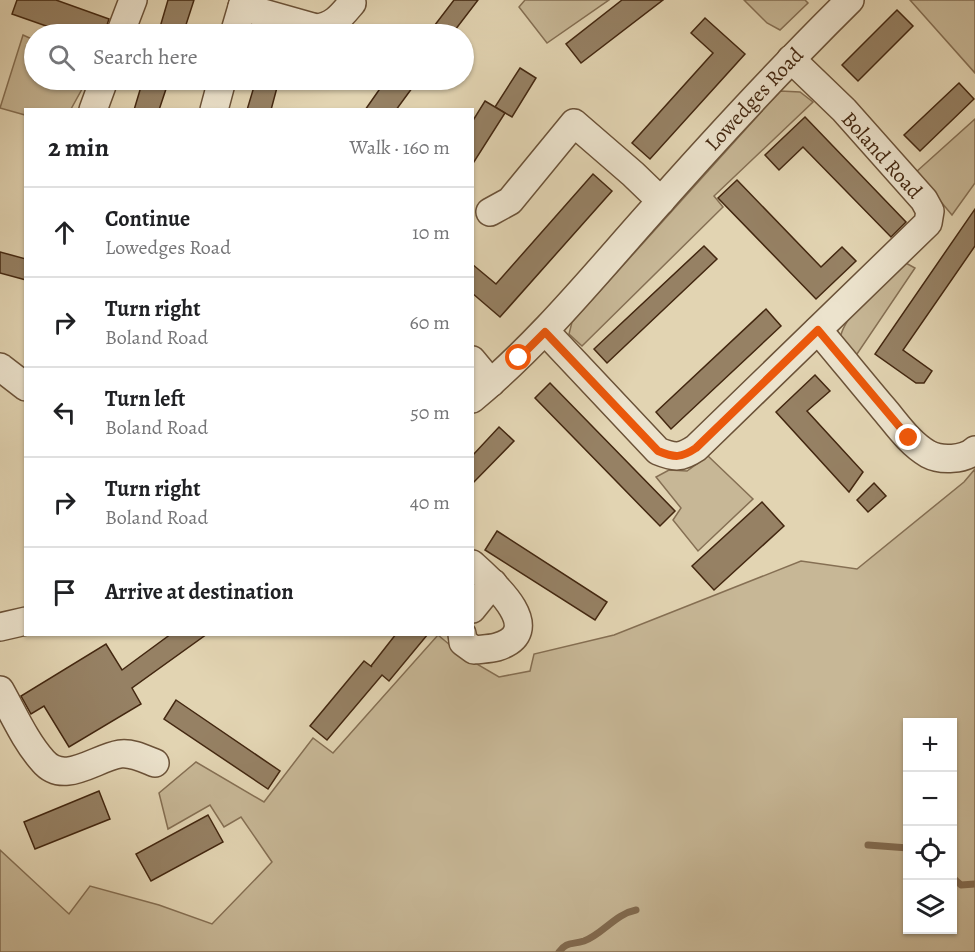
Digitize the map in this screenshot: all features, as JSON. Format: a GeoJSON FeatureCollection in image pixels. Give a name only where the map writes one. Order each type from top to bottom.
{"type":"FeatureCollection","features":[{"type":"Feature","properties":{"kind":"street"},"geometry":{"type":"LineString","coordinates":[[124,24],[133,0]]}},
{"type":"Feature","properties":{"kind":"street","name":"Lowedges Road"},"geometry":{"type":"LineString","coordinates":[[482,391],[545,332],[661,201],[792,59],[850,0]]}},
{"type":"Feature","properties":{"kind":"street"},"geometry":{"type":"LineString","coordinates":[[237,24],[243,3],[304,24]]}},
{"type":"Feature","properties":{"kind":"street"},"geometry":{"type":"LineString","coordinates":[[331,24],[352,3]]}},
{"type":"Feature","properties":{"kind":"street","name":"Boland Road"},"geometry":{"type":"LineString","coordinates":[[545,332],[658,451],[671,456],[684,456],[696,448],[928,223],[930,211],[924,200],[843,110],[792,59]]}},
{"type":"Feature","properties":{"kind":"street"},"geometry":{"type":"LineString","coordinates":[[94,108],[100,90]]}},
{"type":"Feature","properties":{"kind":"street"},"geometry":{"type":"LineString","coordinates":[[215,108],[219,90]]}},
{"type":"Feature","properties":{"kind":"street"},"geometry":{"type":"LineString","coordinates":[[490,212],[510,201],[581,116],[633,174],[661,201]]}},
{"type":"Feature","properties":{"kind":"street"},"geometry":{"type":"LineString","coordinates":[[818,330],[909,438],[928,454],[942,459],[956,458],[969,455],[975,450]]}},
{"type":"Feature","properties":{"kind":"street"},"geometry":{"type":"LineString","coordinates":[[474,366],[482,391]]}},
{"type":"Feature","properties":{"kind":"street"},"geometry":{"type":"LineString","coordinates":[[0,367],[24,385]]}},
{"type":"Feature","properties":{"kind":"street"},"geometry":{"type":"LineString","coordinates":[[462,636],[463,642],[474,650],[497,647],[515,637],[519,627],[518,617],[510,603],[474,566]]}},
{"type":"Feature","properties":{"kind":"street"},"geometry":{"type":"LineString","coordinates":[[474,607],[493,583]]}},
{"type":"Feature","properties":{"kind":"street"},"geometry":{"type":"LineString","coordinates":[[0,627],[24,621]]}},
{"type":"Feature","properties":{"kind":"street"},"geometry":{"type":"LineString","coordinates":[[0,690],[34,749],[44,763],[55,771],[67,772],[122,753],[156,763]]}},
{"type":"Feature","properties":{"kind":"shaded area"},"geometry":{"type":"Polygon","coordinates":[[[525,0],[609,0],[547,43],[519,7],[525,0]]]}},
{"type":"Feature","properties":{"kind":"shaded area"},"geometry":{"type":"Polygon","coordinates":[[[744,0],[805,0],[808,3],[780,30],[767,23],[744,0]]]}},
{"type":"Feature","properties":{"kind":"shaded area"},"geometry":{"type":"Polygon","coordinates":[[[910,0],[975,0],[975,73],[910,0]]]}},
{"type":"Feature","properties":{"kind":"shaded area"},"geometry":{"type":"Polygon","coordinates":[[[23,35],[24,90],[81,90],[72,108],[24,108],[24,115],[0,108],[23,35]]]}},
{"type":"Feature","properties":{"kind":"shaded area"},"geometry":{"type":"Polygon","coordinates":[[[780,91],[800,92],[813,102],[714,196],[723,207],[582,346],[569,334],[572,322],[780,91]]]}},
{"type":"Feature","properties":{"kind":"shaded area"},"geometry":{"type":"Polygon","coordinates":[[[975,119],[975,183],[952,215],[916,172],[975,119]]]}},
{"type":"Feature","properties":{"kind":"shaded area"},"geometry":{"type":"Polygon","coordinates":[[[904,262],[915,268],[855,357],[840,339],[843,329],[866,298],[904,262]]]}},
{"type":"Feature","properties":{"kind":"shaded area"},"geometry":{"type":"Polygon","coordinates":[[[708,456],[753,499],[698,551],[673,520],[681,508],[656,477],[669,470],[687,471],[708,456]]]}},
{"type":"Feature","properties":{"kind":"shaded area"},"geometry":{"type":"Polygon","coordinates":[[[975,469],[975,952],[0,952],[0,850],[69,914],[90,886],[159,905],[212,924],[272,862],[241,817],[224,827],[210,805],[168,829],[159,793],[196,762],[264,802],[313,738],[333,753],[437,636],[463,656],[499,677],[530,671],[534,654],[614,635],[801,561],[857,569],[964,482],[975,469]]]}},
{"type":"Feature","properties":{"kind":"building"},"geometry":{"type":"Polygon","coordinates":[[[17,0],[56,0],[109,19],[107,24],[40,24],[12,14],[17,0]]]}},
{"type":"Feature","properties":{"kind":"building"},"geometry":{"type":"Polygon","coordinates":[[[168,0],[194,0],[186,24],[161,24],[168,0]]]}},
{"type":"Feature","properties":{"kind":"building"},"geometry":{"type":"Polygon","coordinates":[[[454,0],[478,0],[460,24],[436,24],[454,0]]]}},
{"type":"Feature","properties":{"kind":"building"},"geometry":{"type":"Polygon","coordinates":[[[622,0],[663,0],[581,63],[566,44],[622,0]]]}},
{"type":"Feature","properties":{"kind":"building"},"geometry":{"type":"Polygon","coordinates":[[[897,10],[913,26],[858,81],[842,65],[897,10]]]}},
{"type":"Feature","properties":{"kind":"building"},"geometry":{"type":"Polygon","coordinates":[[[705,18],[745,54],[650,159],[632,143],[713,53],[691,33],[705,18]]]}},
{"type":"Feature","properties":{"kind":"building"},"geometry":{"type":"Polygon","coordinates":[[[520,68],[536,78],[512,117],[495,107],[520,68]]]}},
{"type":"Feature","properties":{"kind":"building"},"geometry":{"type":"Polygon","coordinates":[[[959,83],[974,99],[920,151],[904,135],[959,83]]]}},
{"type":"Feature","properties":{"kind":"building"},"geometry":{"type":"Polygon","coordinates":[[[140,90],[166,90],[160,108],[135,108],[140,90]]]}},
{"type":"Feature","properties":{"kind":"building"},"geometry":{"type":"Polygon","coordinates":[[[253,90],[276,90],[272,108],[248,108],[253,90]]]}},
{"type":"Feature","properties":{"kind":"building"},"geometry":{"type":"Polygon","coordinates":[[[379,90],[411,90],[397,108],[366,108],[379,90]]]}},
{"type":"Feature","properties":{"kind":"building"},"geometry":{"type":"Polygon","coordinates":[[[485,101],[505,113],[474,162],[474,119],[485,101]]]}},
{"type":"Feature","properties":{"kind":"building"},"geometry":{"type":"Polygon","coordinates":[[[805,117],[906,222],[891,237],[803,147],[779,170],[765,155],[805,117]]]}},
{"type":"Feature","properties":{"kind":"building"},"geometry":{"type":"Polygon","coordinates":[[[593,174],[612,191],[500,317],[474,295],[474,266],[496,284],[593,174]]]}},
{"type":"Feature","properties":{"kind":"building"},"geometry":{"type":"Polygon","coordinates":[[[737,180],[821,267],[842,247],[856,261],[816,299],[718,198],[737,180]]]}},
{"type":"Feature","properties":{"kind":"building"},"geometry":{"type":"Polygon","coordinates":[[[975,209],[975,246],[903,350],[932,371],[924,383],[916,383],[875,354],[975,209]]]}},
{"type":"Feature","properties":{"kind":"building"},"geometry":{"type":"Polygon","coordinates":[[[704,246],[717,259],[607,363],[594,349],[704,246]]]}},
{"type":"Feature","properties":{"kind":"building"},"geometry":{"type":"Polygon","coordinates":[[[0,252],[24,258],[24,279],[0,273],[0,252]]]}},
{"type":"Feature","properties":{"kind":"building"},"geometry":{"type":"Polygon","coordinates":[[[766,309],[781,326],[671,429],[656,412],[766,309]]]}},
{"type":"Feature","properties":{"kind":"building"},"geometry":{"type":"Polygon","coordinates":[[[815,375],[830,391],[807,411],[863,472],[849,492],[776,412],[815,375]]]}},
{"type":"Feature","properties":{"kind":"building"},"geometry":{"type":"Polygon","coordinates":[[[550,383],[675,511],[660,526],[535,398],[550,383]]]}},
{"type":"Feature","properties":{"kind":"building"},"geometry":{"type":"Polygon","coordinates":[[[499,427],[514,441],[474,482],[474,454],[499,427]]]}},
{"type":"Feature","properties":{"kind":"building"},"geometry":{"type":"Polygon","coordinates":[[[874,483],[886,496],[868,512],[857,500],[874,483]]]}},
{"type":"Feature","properties":{"kind":"building"},"geometry":{"type":"Polygon","coordinates":[[[762,502],[784,526],[714,590],[692,566],[762,502]]]}},
{"type":"Feature","properties":{"kind":"building"},"geometry":{"type":"Polygon","coordinates":[[[497,531],[607,602],[595,620],[485,550],[497,531]]]}},
{"type":"Feature","properties":{"kind":"building"},"geometry":{"type":"Polygon","coordinates":[[[168,636],[204,636],[132,688],[141,704],[69,747],[44,706],[31,714],[21,696],[106,644],[122,670],[168,636]]]}},
{"type":"Feature","properties":{"kind":"building"},"geometry":{"type":"Polygon","coordinates":[[[394,636],[426,636],[389,681],[382,675],[327,740],[310,726],[364,661],[371,666],[394,636]]]}},
{"type":"Feature","properties":{"kind":"building"},"geometry":{"type":"Polygon","coordinates":[[[176,700],[280,771],[268,789],[164,719],[176,700]]]}},
{"type":"Feature","properties":{"kind":"building"},"geometry":{"type":"Polygon","coordinates":[[[99,791],[110,819],[35,849],[24,822],[99,791]]]}},
{"type":"Feature","properties":{"kind":"building"},"geometry":{"type":"Polygon","coordinates":[[[208,815],[223,842],[151,881],[136,854],[208,815]]]}},
{"type":"Feature","properties":{"kind":"waterway"},"geometry":{"type":"LineString","coordinates":[[868,845],[903,848]]}},
{"type":"Feature","properties":{"kind":"waterway"},"geometry":{"type":"LineString","coordinates":[[955,880],[961,885],[975,884]]}},
{"type":"Feature","properties":{"kind":"waterway"},"geometry":{"type":"LineString","coordinates":[[559,952],[567,945],[591,938],[622,916],[636,910]]}},
{"type":"Feature","properties":{"kind":"route"},"geometry":{"type":"LineString","coordinates":[[519,358],[545,332],[658,451],[671,456],[684,456],[696,448],[818,330],[909,438]]}}]}
